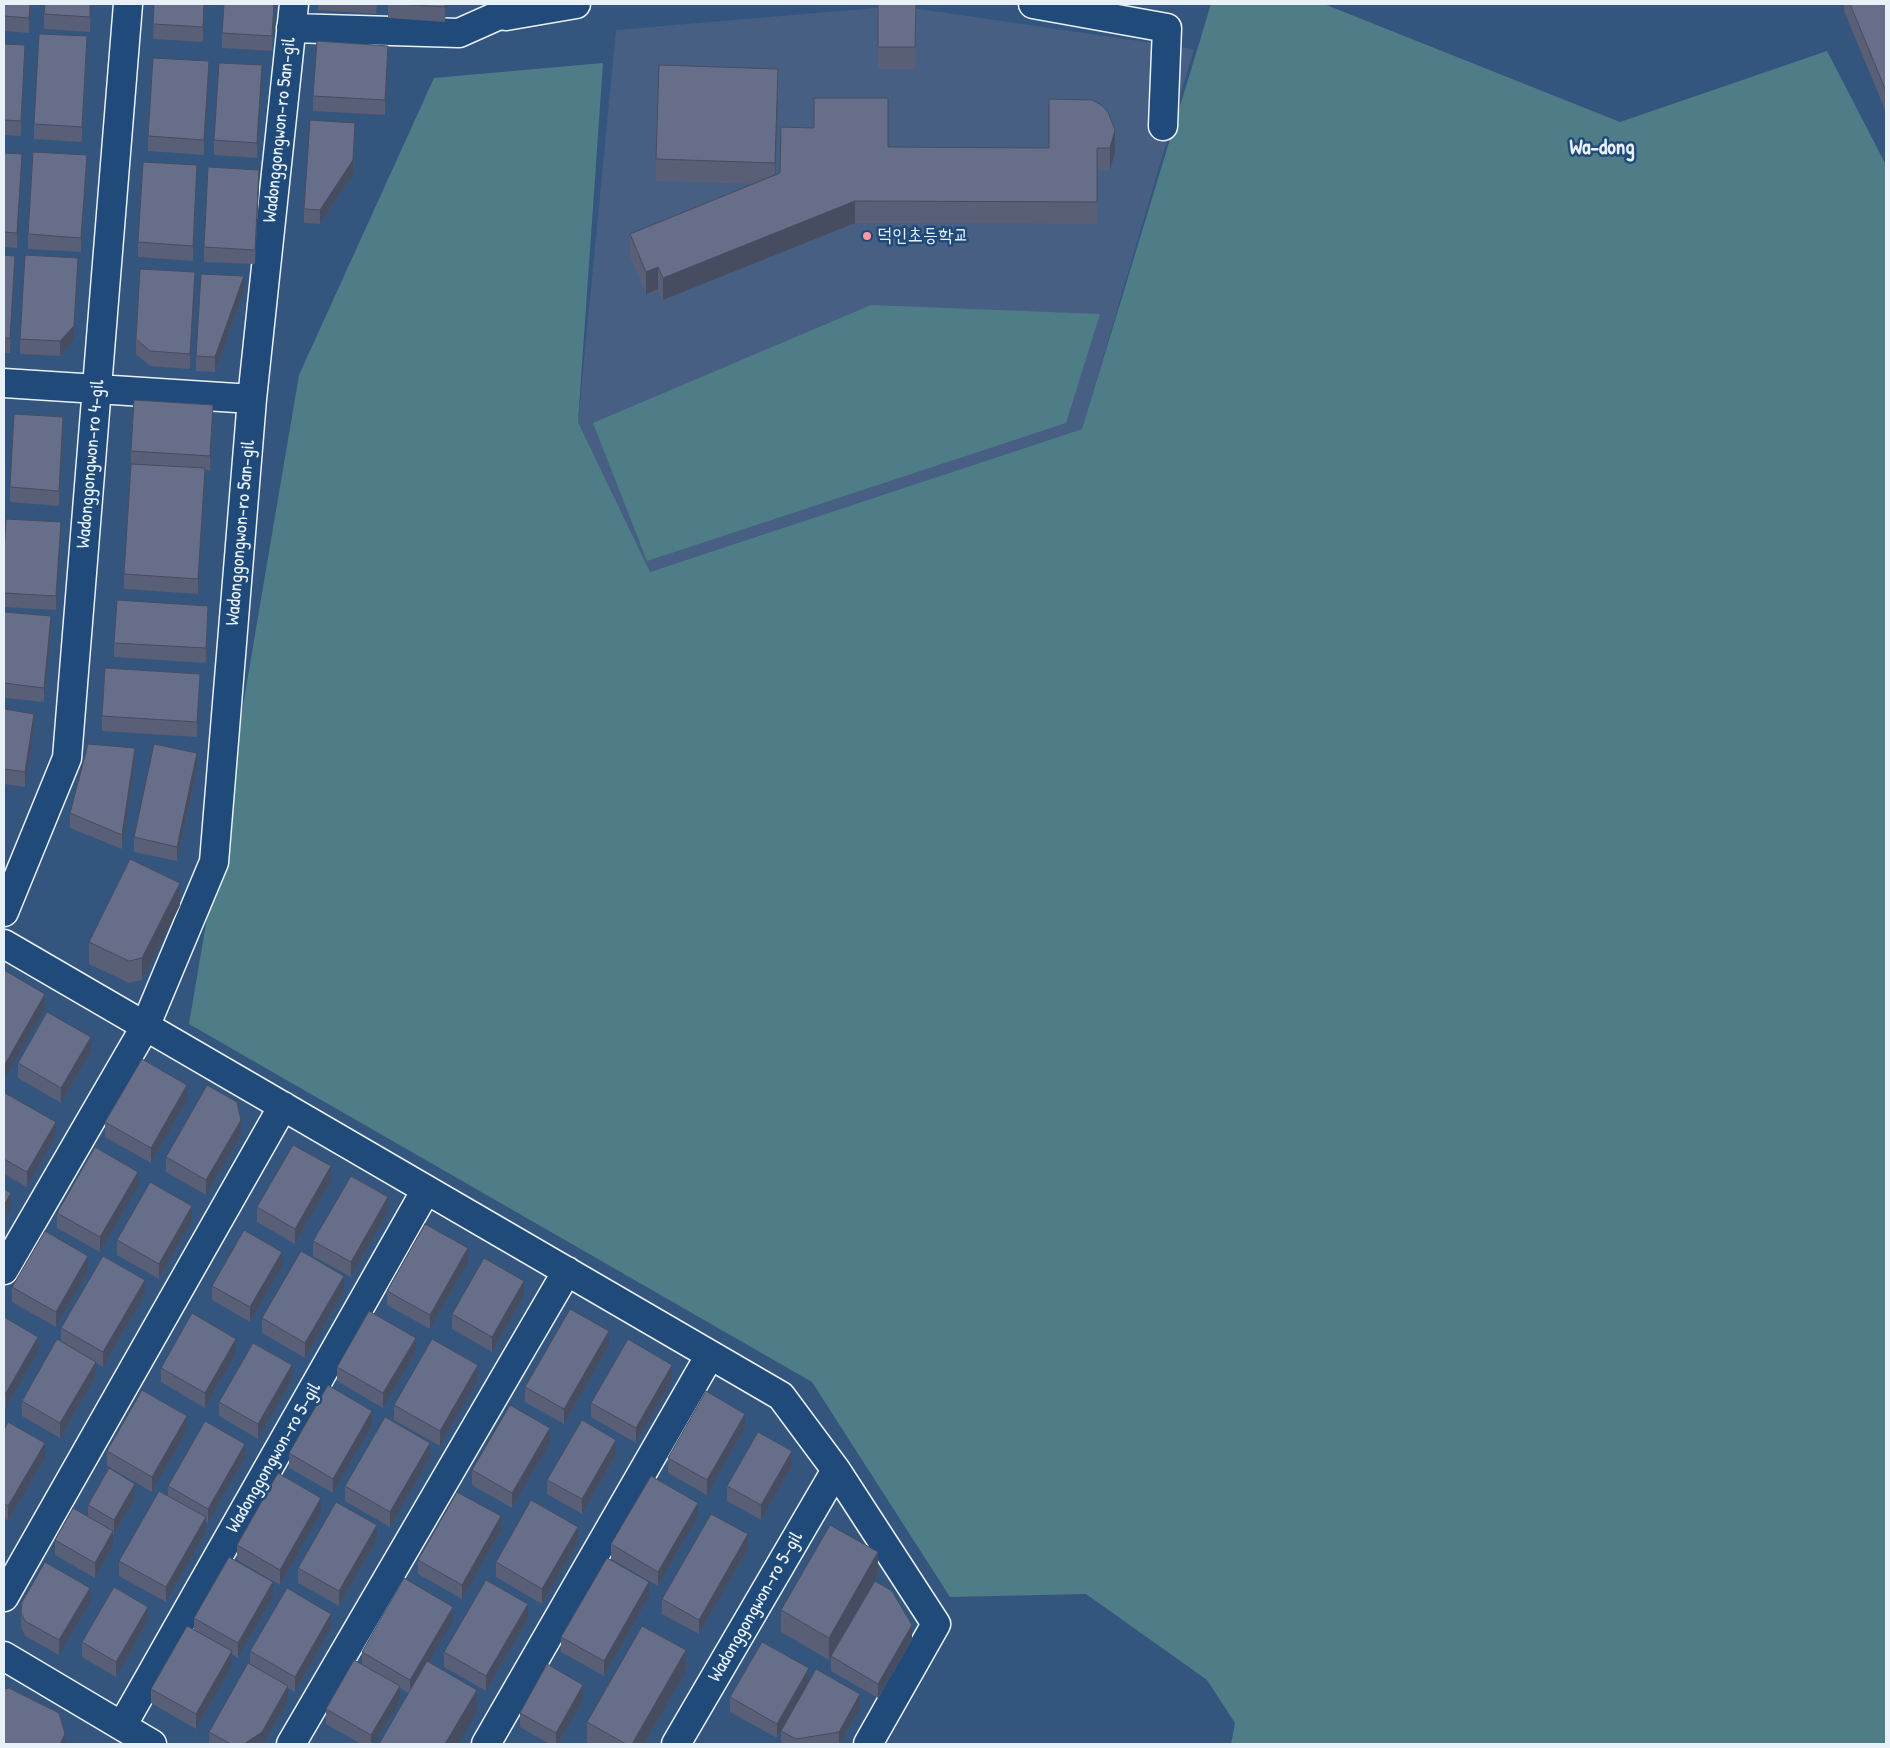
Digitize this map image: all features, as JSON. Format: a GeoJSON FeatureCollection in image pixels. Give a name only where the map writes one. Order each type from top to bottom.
{"type":"FeatureCollection","features":[{"type":"Feature","properties":{"kind":"street","name":"Wadonggongwon-ro 4-gil"},"geometry":{"type":"LineString","coordinates":[[4,912],[67,758],[128,4]]}},
{"type":"Feature","properties":{"kind":"street","name":"Wadonggongwon-ro 5an-gil"},"geometry":{"type":"LineString","coordinates":[[146,1026],[214,862],[252,399],[292,16],[459,33],[524,4]]}},
{"type":"Feature","properties":{"kind":"street"},"geometry":{"type":"LineString","coordinates":[[492,18],[576,4]]}},
{"type":"Feature","properties":{"kind":"street"},"geometry":{"type":"LineString","coordinates":[[1034,4],[1167,28],[1162,126]]}},
{"type":"Feature","properties":{"kind":"street"},"geometry":{"type":"LineString","coordinates":[[4,383],[252,399]]}},
{"type":"Feature","properties":{"kind":"street"},"geometry":{"type":"LineString","coordinates":[[4,944],[781,1396],[836,1470],[936,1624],[868,1744]]}},
{"type":"Feature","properties":{"kind":"street"},"geometry":{"type":"LineString","coordinates":[[4,1270],[146,1026]]}},
{"type":"Feature","properties":{"kind":"street"},"geometry":{"type":"LineString","coordinates":[[4,1598],[283,1106]]}},
{"type":"Feature","properties":{"kind":"street","name":"Wadonggongwon-ro 5-gil"},"geometry":{"type":"LineString","coordinates":[[122,1726],[426,1190]]}},
{"type":"Feature","properties":{"kind":"street"},"geometry":{"type":"LineString","coordinates":[[291,1744],[567,1272]]}},
{"type":"Feature","properties":{"kind":"street"},"geometry":{"type":"LineString","coordinates":[[486,1744],[710,1355]]}},
{"type":"Feature","properties":{"kind":"street","name":"Wadonggongwon-ro 5-gil"},"geometry":{"type":"LineString","coordinates":[[676,1744],[836,1470]]}},
{"type":"Feature","properties":{"kind":"street"},"geometry":{"type":"LineString","coordinates":[[4,1656],[152,1744]]}},
{"type":"Feature","properties":{"kind":"shaded area","name":"덕인초등학교"},"geometry":{"type":"Polygon","coordinates":[[[899,6],[1194,49],[1082,429],[650,572],[578,422],[616,30],[899,6]]]}},
{"type":"Feature","properties":{"kind":"green space"},"geometry":{"type":"Polygon","coordinates":[[[1211,4],[1324,4],[1620,122],[1827,51],[1886,165],[1886,1744],[1231,1744],[1235,1723],[1207,1680],[1086,1594],[950,1597],[812,1382],[189,1024],[299,375],[434,78],[603,63],[578,422],[650,572],[1082,429],[1211,4]]]}},
{"type":"Feature","properties":{"kind":"green space"},"geometry":{"type":"Polygon","coordinates":[[[871,305],[1100,314],[1066,423],[647,561],[593,423],[871,305]]]}},
{"type":"Feature","properties":{"kind":"building"},"geometry":{"type":"Polygon","coordinates":[[[4,4],[30,4],[29,18],[4,16],[4,4]]]}},
{"type":"Feature","properties":{"kind":"building"},"geometry":{"type":"Polygon","coordinates":[[[45,4],[90,4],[90,17],[44,14],[45,4]]]}},
{"type":"Feature","properties":{"kind":"building"},"geometry":{"type":"Polygon","coordinates":[[[154,4],[204,4],[203,27],[153,24],[154,4]]]}},
{"type":"Feature","properties":{"kind":"building"},"geometry":{"type":"Polygon","coordinates":[[[224,4],[274,4],[272,36],[222,33],[224,4]]]}},
{"type":"Feature","properties":{"kind":"building"},"geometry":{"type":"Polygon","coordinates":[[[399,4],[445,4],[445,7],[399,4]]]}},
{"type":"Feature","properties":{"kind":"building"},"geometry":{"type":"Polygon","coordinates":[[[878,4],[916,4],[915,47],[878,47],[878,4]]]}},
{"type":"Feature","properties":{"kind":"building"},"geometry":{"type":"Polygon","coordinates":[[[1850,4],[1886,4],[1886,91],[1850,4]]]}},
{"type":"Feature","properties":{"kind":"building"},"geometry":{"type":"Polygon","coordinates":[[[39,34],[87,36],[82,127],[34,124],[39,34]]]}},
{"type":"Feature","properties":{"kind":"building"},"geometry":{"type":"Polygon","coordinates":[[[317,41],[388,46],[385,100],[313,96],[317,41]]]}},
{"type":"Feature","properties":{"kind":"building"},"geometry":{"type":"Polygon","coordinates":[[[4,44],[25,45],[21,121],[4,120],[4,44]]]}},
{"type":"Feature","properties":{"kind":"building"},"geometry":{"type":"Polygon","coordinates":[[[153,58],[209,61],[204,140],[148,136],[153,58]]]}},
{"type":"Feature","properties":{"kind":"building"},"geometry":{"type":"Polygon","coordinates":[[[219,63],[262,65],[257,143],[214,140],[219,63]]]}},
{"type":"Feature","properties":{"kind":"building"},"geometry":{"type":"Polygon","coordinates":[[[659,65],[778,69],[775,163],[656,159],[659,65]]]}},
{"type":"Feature","properties":{"kind":"building"},"geometry":{"type":"Polygon","coordinates":[[[814,98],[888,98],[888,147],[1049,148],[1049,99],[1092,100],[1108,112],[1115,130],[1110,148],[1097,148],[1097,202],[855,201],[663,278],[658,267],[646,272],[630,234],[780,173],[781,127],[814,128],[814,98]]]}},
{"type":"Feature","properties":{"kind":"building"},"geometry":{"type":"Polygon","coordinates":[[[310,120],[355,123],[353,160],[320,210],[304,209],[310,120]]]}},
{"type":"Feature","properties":{"kind":"building"},"geometry":{"type":"Polygon","coordinates":[[[33,152],[87,155],[81,238],[28,234],[33,152]]]}},
{"type":"Feature","properties":{"kind":"building"},"geometry":{"type":"Polygon","coordinates":[[[4,153],[22,154],[17,233],[4,232],[4,153]]]}},
{"type":"Feature","properties":{"kind":"building"},"geometry":{"type":"Polygon","coordinates":[[[143,162],[197,165],[193,246],[138,242],[143,162]]]}},
{"type":"Feature","properties":{"kind":"building"},"geometry":{"type":"Polygon","coordinates":[[[208,167],[259,170],[255,250],[204,247],[208,167]]]}},
{"type":"Feature","properties":{"kind":"building"},"geometry":{"type":"Polygon","coordinates":[[[4,255],[15,256],[10,338],[4,338],[4,255]]]}},
{"type":"Feature","properties":{"kind":"building"},"geometry":{"type":"Polygon","coordinates":[[[25,255],[78,258],[74,326],[60,341],[20,339],[25,255]]]}},
{"type":"Feature","properties":{"kind":"building"},"geometry":{"type":"Polygon","coordinates":[[[140,269],[195,272],[190,354],[150,351],[136,339],[140,269]]]}},
{"type":"Feature","properties":{"kind":"building"},"geometry":{"type":"Polygon","coordinates":[[[201,274],[244,276],[215,357],[196,356],[201,274]]]}},
{"type":"Feature","properties":{"kind":"building"},"geometry":{"type":"Polygon","coordinates":[[[134,400],[213,405],[210,456],[131,451],[134,400]]]}},
{"type":"Feature","properties":{"kind":"building"},"geometry":{"type":"Polygon","coordinates":[[[14,414],[63,417],[59,491],[10,487],[14,414]]]}},
{"type":"Feature","properties":{"kind":"building"},"geometry":{"type":"Polygon","coordinates":[[[131,464],[205,468],[198,579],[124,574],[131,464]]]}},
{"type":"Feature","properties":{"kind":"building"},"geometry":{"type":"Polygon","coordinates":[[[6,519],[61,522],[56,596],[4,593],[6,519]]]}},
{"type":"Feature","properties":{"kind":"building"},"geometry":{"type":"Polygon","coordinates":[[[117,600],[208,606],[206,648],[114,643],[117,600]]]}},
{"type":"Feature","properties":{"kind":"building"},"geometry":{"type":"Polygon","coordinates":[[[4,612],[51,616],[44,688],[4,683],[4,612]]]}},
{"type":"Feature","properties":{"kind":"building"},"geometry":{"type":"Polygon","coordinates":[[[105,668],[200,674],[197,722],[102,716],[105,668]]]}},
{"type":"Feature","properties":{"kind":"building"},"geometry":{"type":"Polygon","coordinates":[[[4,709],[34,714],[25,772],[4,769],[4,709]]]}},
{"type":"Feature","properties":{"kind":"building"},"geometry":{"type":"Polygon","coordinates":[[[88,744],[135,748],[122,835],[70,813],[88,744]]]}},
{"type":"Feature","properties":{"kind":"building"},"geometry":{"type":"Polygon","coordinates":[[[154,744],[197,753],[177,847],[134,837],[154,744]]]}},
{"type":"Feature","properties":{"kind":"building"},"geometry":{"type":"Polygon","coordinates":[[[130,859],[180,883],[142,958],[129,961],[89,942],[130,859]]]}},
{"type":"Feature","properties":{"kind":"building"},"geometry":{"type":"Polygon","coordinates":[[[4,970],[45,994],[4,1066],[4,970]]]}},
{"type":"Feature","properties":{"kind":"building"},"geometry":{"type":"Polygon","coordinates":[[[47,1012],[91,1037],[61,1088],[18,1063],[47,1012]]]}},
{"type":"Feature","properties":{"kind":"building"},"geometry":{"type":"Polygon","coordinates":[[[142,1059],[187,1085],[151,1148],[105,1122],[142,1059]]]}},
{"type":"Feature","properties":{"kind":"building"},"geometry":{"type":"Polygon","coordinates":[[[207,1085],[237,1102],[241,1120],[206,1180],[166,1157],[207,1085]]]}},
{"type":"Feature","properties":{"kind":"building"},"geometry":{"type":"Polygon","coordinates":[[[5,1093],[56,1122],[27,1172],[4,1159],[5,1093]]]}},
{"type":"Feature","properties":{"kind":"building"},"geometry":{"type":"Polygon","coordinates":[[[293,1145],[331,1166],[295,1229],[257,1207],[293,1145]]]}},
{"type":"Feature","properties":{"kind":"building"},"geometry":{"type":"Polygon","coordinates":[[[95,1147],[138,1172],[100,1237],[57,1213],[95,1147]]]}},
{"type":"Feature","properties":{"kind":"building"},"geometry":{"type":"Polygon","coordinates":[[[351,1176],[388,1197],[351,1262],[313,1241],[351,1176]]]}},
{"type":"Feature","properties":{"kind":"building"},"geometry":{"type":"Polygon","coordinates":[[[150,1182],[192,1206],[159,1264],[117,1240],[150,1182]]]}},
{"type":"Feature","properties":{"kind":"building"},"geometry":{"type":"Polygon","coordinates":[[[4,1189],[11,1193],[4,1205],[4,1189]]]}},
{"type":"Feature","properties":{"kind":"building"},"geometry":{"type":"Polygon","coordinates":[[[425,1224],[468,1248],[430,1315],[387,1291],[425,1224]]]}},
{"type":"Feature","properties":{"kind":"building"},"geometry":{"type":"Polygon","coordinates":[[[244,1230],[282,1252],[250,1307],[212,1286],[244,1230]]]}},
{"type":"Feature","properties":{"kind":"building"},"geometry":{"type":"Polygon","coordinates":[[[45,1231],[88,1256],[56,1312],[12,1287],[45,1231]]]}},
{"type":"Feature","properties":{"kind":"building"},"geometry":{"type":"Polygon","coordinates":[[[301,1251],[344,1276],[305,1343],[262,1318],[301,1251]]]}},
{"type":"Feature","properties":{"kind":"building"},"geometry":{"type":"Polygon","coordinates":[[[103,1256],[145,1280],[103,1352],[61,1328],[103,1256]]]}},
{"type":"Feature","properties":{"kind":"building"},"geometry":{"type":"Polygon","coordinates":[[[484,1258],[524,1281],[492,1337],[452,1314],[484,1258]]]}},
{"type":"Feature","properties":{"kind":"building"},"geometry":{"type":"Polygon","coordinates":[[[570,1309],[609,1331],[564,1409],[525,1387],[570,1309]]]}},
{"type":"Feature","properties":{"kind":"building"},"geometry":{"type":"Polygon","coordinates":[[[369,1311],[416,1338],[383,1393],[337,1367],[369,1311]]]}},
{"type":"Feature","properties":{"kind":"building"},"geometry":{"type":"Polygon","coordinates":[[[192,1313],[236,1339],[205,1393],[161,1368],[192,1313]]]}},
{"type":"Feature","properties":{"kind":"building"},"geometry":{"type":"Polygon","coordinates":[[[4,1317],[38,1337],[6,1393],[4,1392],[4,1317]]]}},
{"type":"Feature","properties":{"kind":"building"},"geometry":{"type":"Polygon","coordinates":[[[57,1339],[96,1362],[60,1423],[22,1401],[57,1339]]]}},
{"type":"Feature","properties":{"kind":"building"},"geometry":{"type":"Polygon","coordinates":[[[432,1339],[478,1365],[440,1431],[394,1405],[432,1339]]]}},
{"type":"Feature","properties":{"kind":"building"},"geometry":{"type":"Polygon","coordinates":[[[628,1339],[672,1365],[636,1428],[591,1403],[628,1339]]]}},
{"type":"Feature","properties":{"kind":"building"},"geometry":{"type":"Polygon","coordinates":[[[253,1343],[292,1365],[258,1424],[219,1402],[253,1343]]]}},
{"type":"Feature","properties":{"kind":"building"},"geometry":{"type":"Polygon","coordinates":[[[328,1385],[372,1411],[333,1479],[289,1453],[328,1385]]]}},
{"type":"Feature","properties":{"kind":"building"},"geometry":{"type":"Polygon","coordinates":[[[142,1390],[187,1416],[152,1477],[107,1451],[142,1390]]]}},
{"type":"Feature","properties":{"kind":"building"},"geometry":{"type":"Polygon","coordinates":[[[706,1391],[745,1414],[707,1480],[668,1458],[706,1391]]]}},
{"type":"Feature","properties":{"kind":"building"},"geometry":{"type":"Polygon","coordinates":[[[510,1405],[550,1428],[512,1493],[472,1470],[510,1405]]]}},
{"type":"Feature","properties":{"kind":"building"},"geometry":{"type":"Polygon","coordinates":[[[385,1417],[430,1443],[390,1512],[345,1486],[385,1417]]]}},
{"type":"Feature","properties":{"kind":"building"},"geometry":{"type":"Polygon","coordinates":[[[582,1420],[616,1440],[582,1499],[547,1480],[582,1420]]]}},
{"type":"Feature","properties":{"kind":"building"},"geometry":{"type":"Polygon","coordinates":[[[205,1421],[245,1444],[208,1509],[168,1486],[205,1421]]]}},
{"type":"Feature","properties":{"kind":"building"},"geometry":{"type":"Polygon","coordinates":[[[8,1422],[45,1443],[8,1506],[4,1503],[4,1430],[8,1422]]]}},
{"type":"Feature","properties":{"kind":"building"},"geometry":{"type":"Polygon","coordinates":[[[758,1432],[792,1451],[761,1505],[727,1486],[758,1432]]]}},
{"type":"Feature","properties":{"kind":"building"},"geometry":{"type":"Polygon","coordinates":[[[109,1468],[135,1484],[114,1520],[88,1505],[109,1468]]]}},
{"type":"Feature","properties":{"kind":"building"},"geometry":{"type":"Polygon","coordinates":[[[278,1473],[321,1498],[280,1570],[237,1545],[278,1473]]]}},
{"type":"Feature","properties":{"kind":"building"},"geometry":{"type":"Polygon","coordinates":[[[651,1476],[698,1503],[658,1572],[611,1544],[651,1476]]]}},
{"type":"Feature","properties":{"kind":"building"},"geometry":{"type":"Polygon","coordinates":[[[159,1491],[206,1517],[166,1587],[119,1561],[159,1491]]]}},
{"type":"Feature","properties":{"kind":"building"},"geometry":{"type":"Polygon","coordinates":[[[457,1492],[501,1516],[462,1585],[418,1560],[457,1492]]]}},
{"type":"Feature","properties":{"kind":"building"},"geometry":{"type":"Polygon","coordinates":[[[531,1500],[578,1527],[542,1589],[496,1562],[531,1500]]]}},
{"type":"Feature","properties":{"kind":"building"},"geometry":{"type":"Polygon","coordinates":[[[336,1502],[377,1525],[339,1591],[298,1568],[336,1502]]]}},
{"type":"Feature","properties":{"kind":"building"},"geometry":{"type":"Polygon","coordinates":[[[73,1508],[113,1531],[95,1563],[55,1540],[73,1508]]]}},
{"type":"Feature","properties":{"kind":"building"},"geometry":{"type":"Polygon","coordinates":[[[711,1514],[748,1534],[699,1620],[662,1599],[711,1514]]]}},
{"type":"Feature","properties":{"kind":"building"},"geometry":{"type":"Polygon","coordinates":[[[830,1525],[878,1552],[829,1638],[781,1610],[830,1525]]]}},
{"type":"Feature","properties":{"kind":"building"},"geometry":{"type":"Polygon","coordinates":[[[229,1557],[273,1582],[238,1643],[194,1618],[229,1557]]]}},
{"type":"Feature","properties":{"kind":"building"},"geometry":{"type":"Polygon","coordinates":[[[607,1558],[649,1582],[604,1661],[561,1637],[607,1558]]]}},
{"type":"Feature","properties":{"kind":"building"},"geometry":{"type":"Polygon","coordinates":[[[45,1562],[90,1588],[59,1640],[25,1621],[21,1613],[22,1602],[45,1562]]]}},
{"type":"Feature","properties":{"kind":"building"},"geometry":{"type":"Polygon","coordinates":[[[404,1578],[453,1607],[410,1680],[362,1652],[404,1578]]]}},
{"type":"Feature","properties":{"kind":"building"},"geometry":{"type":"Polygon","coordinates":[[[486,1580],[528,1604],[486,1676],[444,1652],[486,1580]]]}},
{"type":"Feature","properties":{"kind":"building"},"geometry":{"type":"Polygon","coordinates":[[[875,1581],[892,1591],[912,1625],[878,1684],[831,1656],[875,1581]]]}},
{"type":"Feature","properties":{"kind":"building"},"geometry":{"type":"Polygon","coordinates":[[[114,1587],[148,1607],[116,1662],[82,1642],[114,1587]]]}},
{"type":"Feature","properties":{"kind":"building"},"geometry":{"type":"Polygon","coordinates":[[[287,1588],[331,1614],[295,1677],[250,1651],[287,1588]]]}},
{"type":"Feature","properties":{"kind":"building"},"geometry":{"type":"Polygon","coordinates":[[[187,1626],[232,1651],[196,1714],[151,1689],[187,1626]]]}},
{"type":"Feature","properties":{"kind":"building"},"geometry":{"type":"Polygon","coordinates":[[[642,1626],[686,1650],[632,1744],[626,1744],[587,1722],[642,1626]]]}},
{"type":"Feature","properties":{"kind":"building"},"geometry":{"type":"Polygon","coordinates":[[[762,1642],[809,1668],[777,1724],[730,1697],[762,1642]]]}},
{"type":"Feature","properties":{"kind":"building"},"geometry":{"type":"Polygon","coordinates":[[[354,1660],[400,1686],[371,1735],[326,1709],[354,1660]]]}},
{"type":"Feature","properties":{"kind":"building"},"geometry":{"type":"Polygon","coordinates":[[[427,1661],[477,1690],[445,1744],[379,1744],[427,1661]]]}},
{"type":"Feature","properties":{"kind":"building"},"geometry":{"type":"Polygon","coordinates":[[[248,1663],[288,1686],[262,1732],[244,1744],[231,1744],[209,1732],[248,1663]]]}},
{"type":"Feature","properties":{"kind":"building"},"geometry":{"type":"Polygon","coordinates":[[[547,1664],[583,1685],[556,1733],[520,1713],[547,1664]]]}},
{"type":"Feature","properties":{"kind":"building"},"geometry":{"type":"Polygon","coordinates":[[[816,1669],[860,1694],[839,1732],[796,1739],[781,1731],[816,1669]]]}},
{"type":"Feature","properties":{"kind":"building"},"geometry":{"type":"Polygon","coordinates":[[[9,1688],[59,1713],[65,1734],[60,1744],[4,1744],[4,1689],[9,1688]]]}},
{"type":"Feature","properties":{"kind":"place","name":"덕인초등학교"},"geometry":{"type":"Point","coordinates":[867,236]}},
{"type":"Feature","properties":{"kind":"district","name":"Wa-dong"},"geometry":{"type":"Point","coordinates":[1602,148]}}]}
